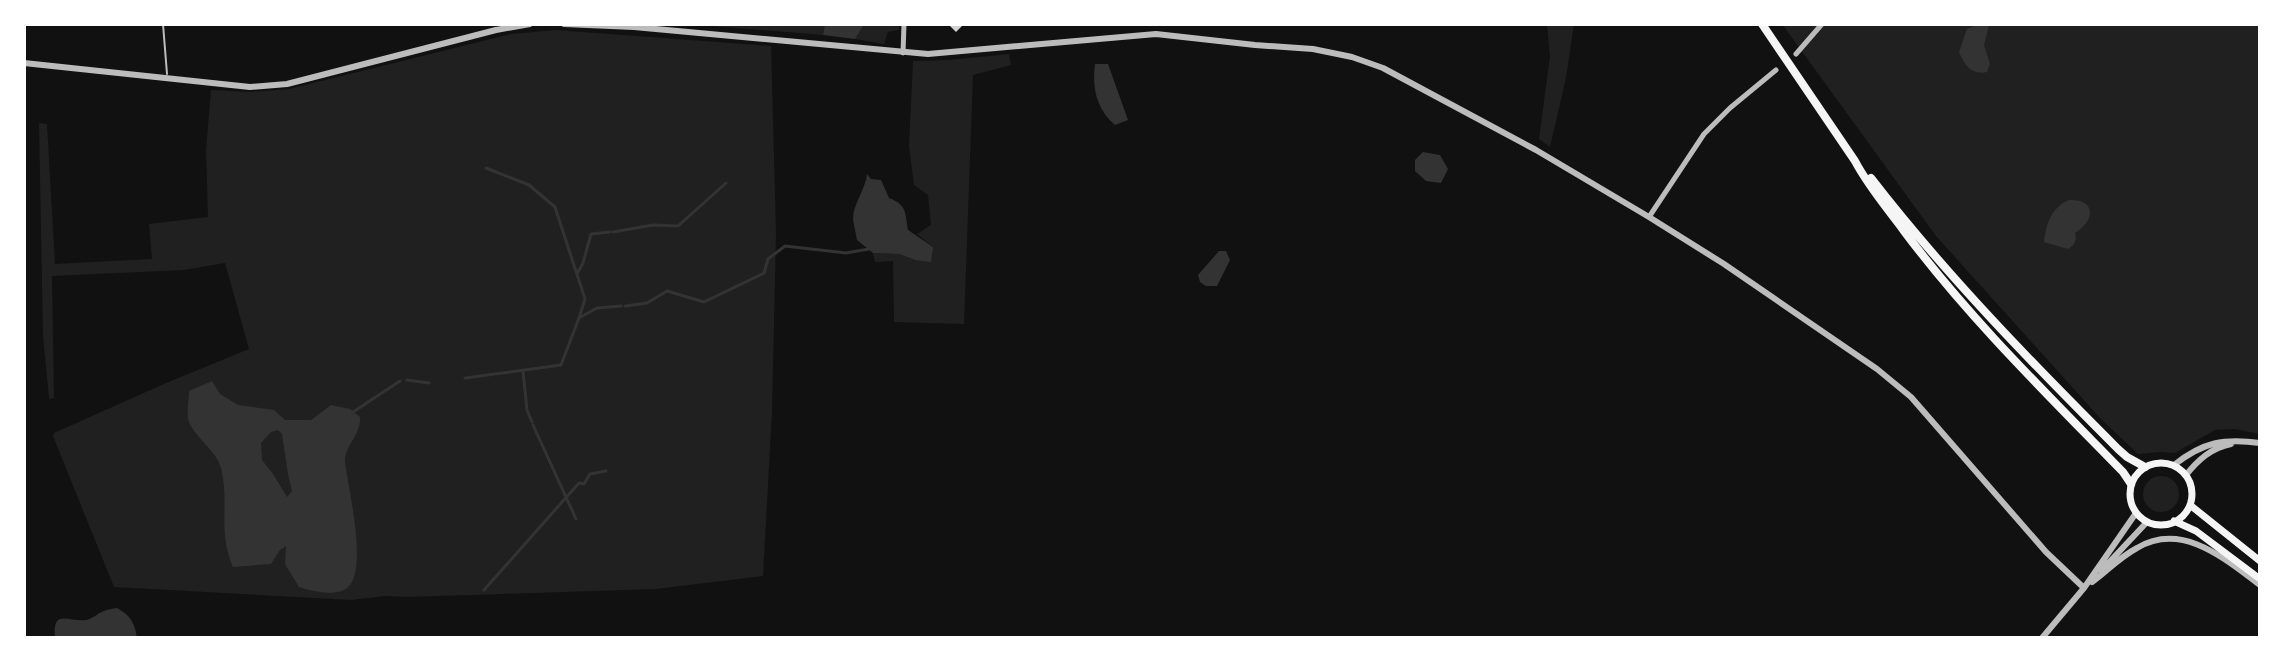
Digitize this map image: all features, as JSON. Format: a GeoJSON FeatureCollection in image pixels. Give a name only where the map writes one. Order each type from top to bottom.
{"type":"FeatureCollection","features":[{"type":"Feature","properties":{"kind":"highway"},"geometry":{"type":"LineString","coordinates":[[1762,24],[1862,176],[1954,293],[2131,484]]}},
{"type":"Feature","properties":{"kind":"highway"},"geometry":{"type":"LineString","coordinates":[[1855,161],[1980,308],[2107,439],[2127,457],[2145,467]]}},
{"type":"Feature","properties":{"kind":"main road"},"geometry":{"type":"LineString","coordinates":[[2157,463],[2174,465],[2186,475],[2192,491],[2190,505],[2184,514],[2165,525],[2147,522],[2136,513],[2130,502],[2131,484],[2145,467],[2157,463]]}},
{"type":"Feature","properties":{"kind":"main road"},"geometry":{"type":"LineString","coordinates":[[2190,505],[2260,561]]}},
{"type":"Feature","properties":{"kind":"main road"},"geometry":{"type":"LineString","coordinates":[[2174,521],[2196,531],[2260,579]]}},
{"type":"Feature","properties":{"kind":"street"},"geometry":{"type":"LineString","coordinates":[[24,63],[250,87],[287,84],[530,24]]}},
{"type":"Feature","properties":{"kind":"street"},"geometry":{"type":"LineString","coordinates":[[564,24],[634,27],[903,54],[1156,34],[1313,49],[1352,57],[1383,68],[1522,143],[1649,217],[1724,264],[1877,369],[1911,397],[2046,552],[2084,588]]}},
{"type":"Feature","properties":{"kind":"street"},"geometry":{"type":"LineString","coordinates":[[903,54],[904,24]]}},
{"type":"Feature","properties":{"kind":"street"},"geometry":{"type":"LineString","coordinates":[[1796,54],[1822,24]]}},
{"type":"Feature","properties":{"kind":"street"},"geometry":{"type":"LineString","coordinates":[[1649,217],[1704,134],[1776,70]]}},
{"type":"Feature","properties":{"kind":"street"},"geometry":{"type":"LineString","coordinates":[[2174,465],[2206,445],[2232,440],[2260,443]]}},
{"type":"Feature","properties":{"kind":"street"},"geometry":{"type":"LineString","coordinates":[[2186,475],[2209,452],[2245,441]]}},
{"type":"Feature","properties":{"kind":"street"},"geometry":{"type":"LineString","coordinates":[[2042,638],[2084,588],[2136,513]]}},
{"type":"Feature","properties":{"kind":"street"},"geometry":{"type":"LineString","coordinates":[[2092,582],[2147,522]]}},
{"type":"Feature","properties":{"kind":"street"},"geometry":{"type":"LineString","coordinates":[[2084,588],[2141,545],[2155,540],[2179,539],[2190,540],[2211,551],[2260,585]]}},
{"type":"Feature","properties":{"kind":"lane"},"geometry":{"type":"LineString","coordinates":[[163,24],[167,80]]}},
{"type":"Feature","properties":{"kind":"shaded area"},"geometry":{"type":"Polygon","coordinates":[[[825,24],[823,35],[698,25],[825,24]]]}},
{"type":"Feature","properties":{"kind":"shaded area"},"geometry":{"type":"Polygon","coordinates":[[[825,24],[864,24],[855,39],[823,35],[825,24]]]}},
{"type":"Feature","properties":{"kind":"shaded area"},"geometry":{"type":"Polygon","coordinates":[[[863,24],[899,24],[899,30],[888,32],[884,44],[855,39],[863,24]]]}},
{"type":"Feature","properties":{"kind":"shaded area"},"geometry":{"type":"Polygon","coordinates":[[[1547,24],[1574,24],[1566,78],[1550,147],[1539,139],[1550,56],[1547,24]]]}},
{"type":"Feature","properties":{"kind":"shaded area"},"geometry":{"type":"Polygon","coordinates":[[[1782,24],[2260,24],[2260,434],[2235,429],[2215,430],[2175,453],[2138,454],[2100,418],[1936,236],[1782,24]]]}},
{"type":"Feature","properties":{"kind":"shaded area"},"geometry":{"type":"Polygon","coordinates":[[[1979,24],[1989,25],[1984,45],[1990,64],[1987,72],[1969,68],[1959,52],[1967,29],[1979,24]]]}},
{"type":"Feature","properties":{"kind":"shaded area"},"geometry":{"type":"Polygon","coordinates":[[[556,30],[771,46],[776,233],[772,412],[763,576],[656,589],[385,596],[351,600],[114,587],[54,433],[249,349],[225,263],[184,270],[52,276],[54,398],[49,399],[43,335],[39,123],[47,124],[55,264],[152,259],[149,224],[208,217],[206,150],[211,90],[251,92],[289,89],[511,34],[556,30]]]}},
{"type":"Feature","properties":{"kind":"shaded area"},"geometry":{"type":"Polygon","coordinates":[[[1009,54],[1011,65],[973,75],[964,324],[894,322],[893,261],[875,262],[873,253],[899,254],[915,260],[933,247],[917,234],[931,225],[928,195],[914,185],[909,146],[913,61],[1009,54]]]}},
{"type":"Feature","properties":{"kind":"shaded area"},"geometry":{"type":"Polygon","coordinates":[[[1095,64],[1108,64],[1128,120],[1115,125],[1103,112],[1095,89],[1095,64]]]}},
{"type":"Feature","properties":{"kind":"shaded area"},"geometry":{"type":"Polygon","coordinates":[[[1423,152],[1440,155],[1448,169],[1441,183],[1426,181],[1415,171],[1415,160],[1423,152]]]}},
{"type":"Feature","properties":{"kind":"shaded area"},"geometry":{"type":"Polygon","coordinates":[[[867,174],[871,179],[881,180],[889,198],[902,206],[908,230],[933,247],[931,262],[899,254],[873,253],[857,240],[853,219],[867,174]]]}},
{"type":"Feature","properties":{"kind":"shaded area"},"geometry":{"type":"Polygon","coordinates":[[[2069,200],[2085,203],[2090,212],[2086,223],[2075,233],[2075,242],[2068,249],[2044,242],[2050,217],[2069,200]]]}},
{"type":"Feature","properties":{"kind":"shaded area"},"geometry":{"type":"Polygon","coordinates":[[[1219,251],[1226,251],[1230,260],[1217,286],[1206,286],[1200,282],[1198,275],[1219,251]]]}},
{"type":"Feature","properties":{"kind":"shaded area"},"geometry":{"type":"Polygon","coordinates":[[[212,381],[220,394],[238,405],[274,410],[285,420],[311,420],[331,405],[350,409],[360,417],[358,430],[345,456],[357,548],[353,579],[347,588],[330,593],[299,587],[285,564],[286,546],[271,564],[233,567],[226,541],[221,468],[189,422],[189,391],[212,381]],[[278,430],[271,432],[261,443],[262,460],[287,497],[292,491],[282,434],[278,430]]]}},
{"type":"Feature","properties":{"kind":"shaded area"},"geometry":{"type":"Polygon","coordinates":[[[2161,476],[2174,481],[2179,494],[2174,507],[2161,512],[2148,507],[2143,494],[2148,481],[2161,476]]]}},
{"type":"Feature","properties":{"kind":"shaded area"},"geometry":{"type":"Polygon","coordinates":[[[117,608],[131,620],[137,638],[55,638],[56,623],[63,618],[86,620],[117,608]]]}},
{"type":"Feature","properties":{"kind":"building"},"geometry":{"type":"Polygon","coordinates":[[[948,24],[964,24],[956,32],[948,24]]]}},
{"type":"Feature","properties":{"kind":"waterway"},"geometry":{"type":"LineString","coordinates":[[486,168],[529,185],[555,207],[585,299],[579,318]]}},
{"type":"Feature","properties":{"kind":"waterway"},"geometry":{"type":"LineString","coordinates":[[613,232],[653,225],[678,226],[726,183]]}},
{"type":"Feature","properties":{"kind":"waterway"},"geometry":{"type":"LineString","coordinates":[[578,272],[591,234],[610,232]]}},
{"type":"Feature","properties":{"kind":"waterway"},"geometry":{"type":"LineString","coordinates":[[625,306],[647,303],[667,291],[704,302],[764,273],[768,259],[785,246],[846,253],[869,249]]}},
{"type":"Feature","properties":{"kind":"waterway"},"geometry":{"type":"LineString","coordinates":[[465,378],[561,365],[579,318],[597,308],[621,306]]}},
{"type":"Feature","properties":{"kind":"waterway"},"geometry":{"type":"LineString","coordinates":[[523,371],[527,410],[532,422]]}},
{"type":"Feature","properties":{"kind":"waterway"},"geometry":{"type":"LineString","coordinates":[[407,380],[429,383]]}},
{"type":"Feature","properties":{"kind":"waterway"},"geometry":{"type":"LineString","coordinates":[[353,412],[400,381]]}},
{"type":"Feature","properties":{"kind":"waterway"},"geometry":{"type":"LineString","coordinates":[[533,425],[576,519]]}},
{"type":"Feature","properties":{"kind":"waterway"},"geometry":{"type":"LineString","coordinates":[[484,590],[579,483],[584,484],[590,474],[606,471]]}}]}
